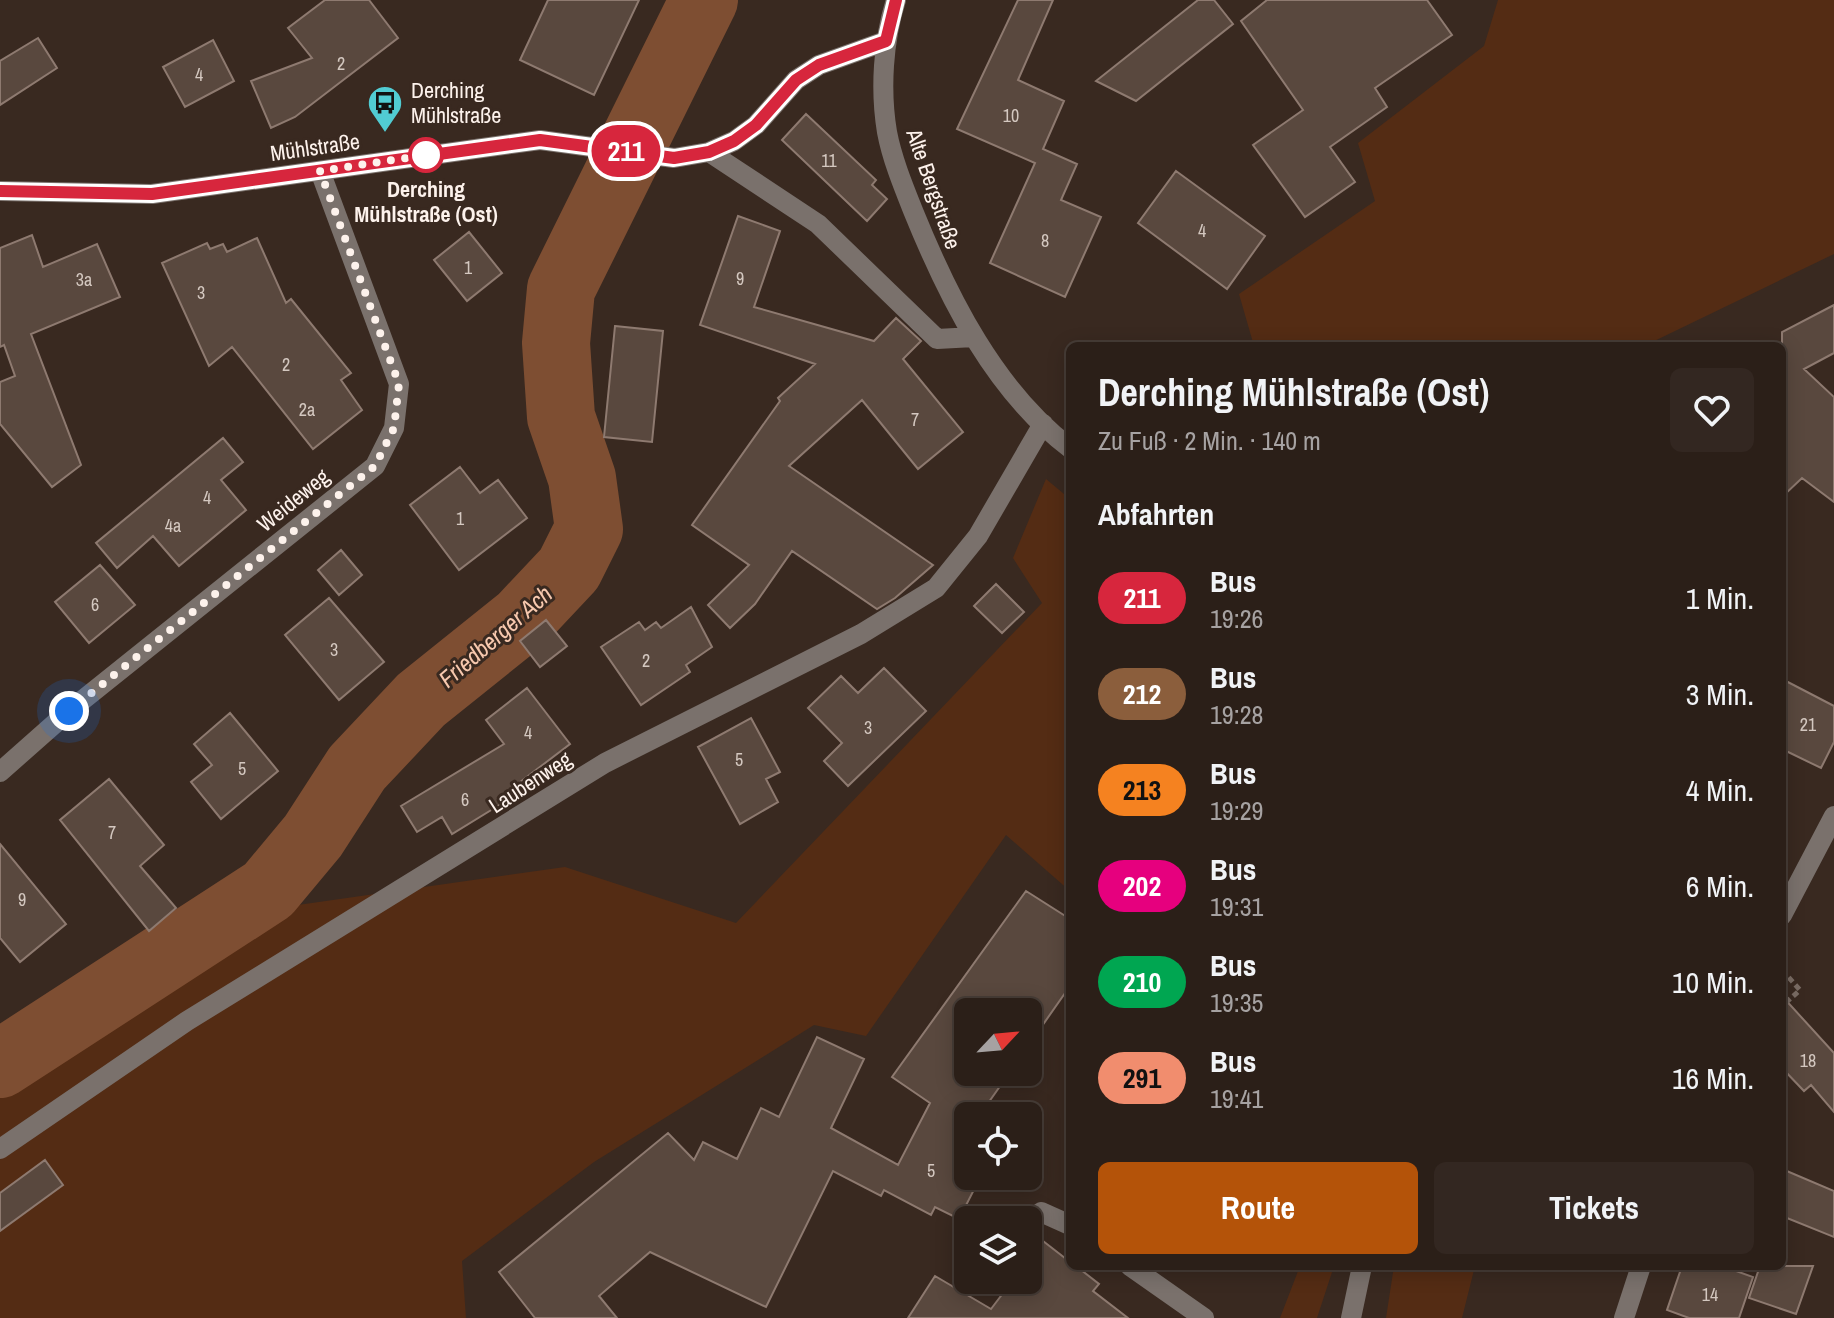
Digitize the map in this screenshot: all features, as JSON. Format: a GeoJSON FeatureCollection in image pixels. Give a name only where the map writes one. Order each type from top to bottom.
{"type":"FeatureCollection","features":[{"type":"Feature","properties":{"kind":"street","name":"Alte Bergstraße"},"geometry":{"type":"LineString","coordinates":[[896,0],[886,41],[884,87],[888,133],[906,193],[936,267],[974,337],[1043,424],[1066,444]]}},
{"type":"Feature","properties":{"kind":"street","name":"Mühlstraße"},"geometry":{"type":"LineString","coordinates":[[0,191],[152,194],[540,140],[674,158],[709,152],[734,141],[756,125],[796,80],[819,65],[886,41]]}},
{"type":"Feature","properties":{"kind":"street"},"geometry":{"type":"LineString","coordinates":[[709,152],[818,224],[937,339],[974,337]]}},
{"type":"Feature","properties":{"kind":"street","name":"Weideweg"},"geometry":{"type":"LineString","coordinates":[[0,772],[69,711],[375,466],[394,428],[399,384],[320,171]]}},
{"type":"Feature","properties":{"kind":"street","name":"Laubenweg"},"geometry":{"type":"LineString","coordinates":[[0,1149],[187,1021],[605,763],[847,641],[936,588],[978,536],[1043,424]]}},
{"type":"Feature","properties":{"kind":"street"},"geometry":{"type":"LineString","coordinates":[[1786,907],[1834,816]]}},
{"type":"Feature","properties":{"kind":"street"},"geometry":{"type":"LineString","coordinates":[[1042,1212],[1066,1223]]}},
{"type":"Feature","properties":{"kind":"street"},"geometry":{"type":"LineString","coordinates":[[1136,1270],[1204,1318]]}},
{"type":"Feature","properties":{"kind":"street"},"geometry":{"type":"LineString","coordinates":[[1351,1318],[1361,1270]]}},
{"type":"Feature","properties":{"kind":"street"},"geometry":{"type":"LineString","coordinates":[[1624,1318],[1640,1270]]}},
{"type":"Feature","properties":{"kind":"path"},"geometry":{"type":"LineString","coordinates":[[1786,974],[1800,990],[1786,1002]]}},
{"type":"Feature","properties":{"kind":"shaded area"},"geometry":{"type":"Polygon","coordinates":[[[1498,0],[1834,0],[1834,254],[1652,342],[1253,342],[1239,294],[1375,201],[1358,143],[1484,46],[1498,0]]]}},
{"type":"Feature","properties":{"kind":"shaded area"},"geometry":{"type":"Polygon","coordinates":[[[1046,479],[1066,496],[1066,888],[1006,835],[866,1036],[814,1025],[594,1162],[462,1261],[466,1318],[0,1318],[0,1073],[235,914],[565,867],[736,923],[1042,603],[1013,558],[1046,479]]]}},
{"type":"Feature","properties":{"kind":"shaded area"},"geometry":{"type":"Polygon","coordinates":[[[1298,1270],[1333,1270],[1317,1318],[1280,1318],[1298,1270]]]}},
{"type":"Feature","properties":{"kind":"shaded area"},"geometry":{"type":"Polygon","coordinates":[[[1393,1270],[1474,1270],[1462,1318],[1386,1318],[1393,1270]]]}},
{"type":"Feature","properties":{"kind":"building"},"geometry":{"type":"Polygon","coordinates":[[[325,0],[369,0],[398,38],[295,117],[271,128],[251,81],[312,58],[288,28],[325,0]]]}},
{"type":"Feature","properties":{"kind":"building"},"geometry":{"type":"Polygon","coordinates":[[[548,0],[639,0],[594,95],[520,60],[548,0]]]}},
{"type":"Feature","properties":{"kind":"building"},"geometry":{"type":"Polygon","coordinates":[[[1018,0],[1053,0],[1018,80],[1064,101],[1043,149],[1077,164],[1061,200],[1101,217],[1065,297],[990,263],[1035,163],[957,129],[1018,0]]]}},
{"type":"Feature","properties":{"kind":"building"},"geometry":{"type":"Polygon","coordinates":[[[1198,0],[1214,0],[1233,24],[1136,101],[1096,81],[1198,0]]]}},
{"type":"Feature","properties":{"kind":"building"},"geometry":{"type":"Polygon","coordinates":[[[1267,0],[1427,0],[1452,35],[1375,88],[1387,107],[1330,147],[1355,182],[1305,217],[1253,145],[1303,110],[1241,21],[1267,0]]]}},
{"type":"Feature","properties":{"kind":"building"},"geometry":{"type":"Polygon","coordinates":[[[38,38],[57,68],[0,105],[0,61],[38,38]]]}},
{"type":"Feature","properties":{"kind":"building"},"geometry":{"type":"Polygon","coordinates":[[[213,40],[234,81],[185,107],[163,67],[213,40]]]}},
{"type":"Feature","properties":{"kind":"building"},"geometry":{"type":"Polygon","coordinates":[[[806,114],[876,180],[872,185],[887,199],[867,221],[782,140],[806,114]]]}},
{"type":"Feature","properties":{"kind":"building"},"geometry":{"type":"Polygon","coordinates":[[[1176,171],[1265,236],[1227,289],[1138,223],[1176,171]]]}},
{"type":"Feature","properties":{"kind":"building"},"geometry":{"type":"Polygon","coordinates":[[[738,216],[780,231],[754,307],[874,341],[896,318],[921,341],[903,359],[963,432],[918,469],[862,400],[789,466],[933,565],[895,598],[877,609],[792,551],[755,604],[730,628],[708,605],[749,565],[692,525],[780,401],[778,398],[815,364],[700,325],[738,216]]]}},
{"type":"Feature","properties":{"kind":"building"},"geometry":{"type":"Polygon","coordinates":[[[469,232],[502,273],[467,301],[434,260],[469,232]]]}},
{"type":"Feature","properties":{"kind":"building"},"geometry":{"type":"Polygon","coordinates":[[[32,235],[43,267],[97,244],[120,297],[31,334],[81,465],[52,487],[0,424],[0,382],[15,376],[4,345],[0,347],[0,248],[32,235]]]}},
{"type":"Feature","properties":{"kind":"building"},"geometry":{"type":"Polygon","coordinates":[[[257,238],[286,303],[291,299],[351,373],[341,380],[362,410],[313,449],[232,347],[209,366],[162,263],[207,243],[210,249],[223,244],[227,252],[257,238]]]}},
{"type":"Feature","properties":{"kind":"building"},"geometry":{"type":"Polygon","coordinates":[[[1834,305],[1834,353],[1804,369],[1834,397],[1834,502],[1802,478],[1786,493],[1786,342],[1782,342],[1782,332],[1834,305]]]}},
{"type":"Feature","properties":{"kind":"building"},"geometry":{"type":"Polygon","coordinates":[[[615,326],[663,331],[652,442],[604,437],[615,326]]]}},
{"type":"Feature","properties":{"kind":"building"},"geometry":{"type":"Polygon","coordinates":[[[223,438],[243,462],[221,480],[246,510],[179,566],[153,536],[117,568],[96,543],[223,438]]]}},
{"type":"Feature","properties":{"kind":"building"},"geometry":{"type":"Polygon","coordinates":[[[460,467],[480,493],[498,480],[527,518],[459,570],[410,505],[460,467]]]}},
{"type":"Feature","properties":{"kind":"building"},"geometry":{"type":"Polygon","coordinates":[[[341,550],[362,575],[339,595],[318,570],[341,550]]]}},
{"type":"Feature","properties":{"kind":"building"},"geometry":{"type":"Polygon","coordinates":[[[100,565],[135,605],[89,643],[55,602],[100,565]]]}},
{"type":"Feature","properties":{"kind":"building"},"geometry":{"type":"Polygon","coordinates":[[[996,584],[1024,612],[1002,633],[974,606],[996,584]]]}},
{"type":"Feature","properties":{"kind":"building"},"geometry":{"type":"Polygon","coordinates":[[[329,598],[384,662],[339,700],[285,635],[329,598]]]}},
{"type":"Feature","properties":{"kind":"building"},"geometry":{"type":"Polygon","coordinates":[[[691,607],[712,647],[686,665],[690,672],[641,705],[601,647],[639,622],[645,630],[656,622],[661,628],[691,607]]]}},
{"type":"Feature","properties":{"kind":"building"},"geometry":{"type":"Polygon","coordinates":[[[546,620],[567,646],[540,667],[520,641],[546,620]]]}},
{"type":"Feature","properties":{"kind":"building"},"geometry":{"type":"Polygon","coordinates":[[[884,668],[926,711],[848,786],[824,761],[842,743],[808,708],[841,676],[858,693],[884,668]]]}},
{"type":"Feature","properties":{"kind":"building"},"geometry":{"type":"Polygon","coordinates":[[[1786,681],[1834,706],[1834,742],[1821,768],[1786,751],[1786,681]]]}},
{"type":"Feature","properties":{"kind":"building"},"geometry":{"type":"Polygon","coordinates":[[[527,688],[570,744],[498,799],[501,804],[452,834],[442,817],[417,832],[401,806],[504,744],[486,720],[527,688]]]}},
{"type":"Feature","properties":{"kind":"building"},"geometry":{"type":"Polygon","coordinates":[[[230,713],[278,771],[221,819],[191,782],[212,765],[194,744],[230,713]]]}},
{"type":"Feature","properties":{"kind":"building"},"geometry":{"type":"Polygon","coordinates":[[[751,718],[780,772],[766,779],[778,802],[740,824],[698,747],[751,718]]]}},
{"type":"Feature","properties":{"kind":"building"},"geometry":{"type":"Polygon","coordinates":[[[109,779],[164,845],[140,866],[176,908],[149,931],[60,820],[109,779]]]}},
{"type":"Feature","properties":{"kind":"building"},"geometry":{"type":"Polygon","coordinates":[[[0,844],[66,924],[20,962],[0,938],[0,844]]]}},
{"type":"Feature","properties":{"kind":"building"},"geometry":{"type":"Polygon","coordinates":[[[1026,891],[1066,916],[1066,992],[1042,1026],[1042,998],[954,998],[954,1086],[1000,1086],[989,1102],[954,1102],[954,1190],[974,1190],[966,1206],[954,1206],[954,1216],[935,1207],[931,1215],[884,1190],[881,1196],[833,1171],[766,1307],[650,1252],[599,1296],[617,1318],[535,1318],[499,1272],[668,1133],[694,1160],[703,1142],[737,1159],[761,1108],[779,1117],[817,1037],[864,1059],[831,1128],[898,1165],[930,1103],[892,1077],[1026,891]]]}},
{"type":"Feature","properties":{"kind":"building"},"geometry":{"type":"Polygon","coordinates":[[[1786,1000],[1834,1053],[1834,1112],[1811,1085],[1804,1091],[1786,1072],[1786,1000]]]}},
{"type":"Feature","properties":{"kind":"building"},"geometry":{"type":"Polygon","coordinates":[[[45,1160],[63,1185],[0,1231],[0,1193],[45,1160]]]}},
{"type":"Feature","properties":{"kind":"building"},"geometry":{"type":"Polygon","coordinates":[[[1786,1171],[1834,1191],[1834,1237],[1786,1218],[1786,1171]]]}},
{"type":"Feature","properties":{"kind":"building"},"geometry":{"type":"Polygon","coordinates":[[[1043,1241],[1066,1259],[1066,1270],[1081,1270],[1099,1284],[1093,1291],[1128,1318],[908,1318],[935,1276],[954,1287],[954,1294],[966,1294],[991,1309],[1002,1294],[1042,1294],[1043,1241]]]}},
{"type":"Feature","properties":{"kind":"building"},"geometry":{"type":"Polygon","coordinates":[[[1813,1266],[1796,1314],[1749,1298],[1759,1270],[1813,1266]]]}},
{"type":"Feature","properties":{"kind":"building"},"geometry":{"type":"Polygon","coordinates":[[[1681,1270],[1733,1270],[1753,1277],[1739,1318],[1689,1318],[1667,1310],[1681,1270]]]}},
{"type":"Feature","properties":{"kind":"waterway","name":"Friedberger Ach"},"geometry":{"type":"LineString","coordinates":[[0,1064],[268,890],[313,836],[357,768],[421,700],[522,619],[569,569],[589,529],[582,478],[561,417],[556,343],[561,289],[704,0]]}},
{"type":"Feature","properties":{"kind":"bus line","name":"211"},"geometry":{"type":"LineString","coordinates":[[0,191],[152,194],[540,140],[674,158],[709,152],[734,141],[756,125],[796,80],[819,65],[886,41],[896,0]]}},
{"type":"Feature","properties":{"kind":"place","name":"Derching Mühlstraße"},"geometry":{"type":"Point","coordinates":[385,134]}},
{"type":"Feature","properties":{"kind":"place","name":"Derching Mühlstraße (Ost)"},"geometry":{"type":"Point","coordinates":[426,155]}},
{"type":"Feature","properties":{"kind":"route"},"geometry":{"type":"LineString","coordinates":[[69,711],[375,466],[394,428],[399,384],[320,171],[426,155]]}}]}
